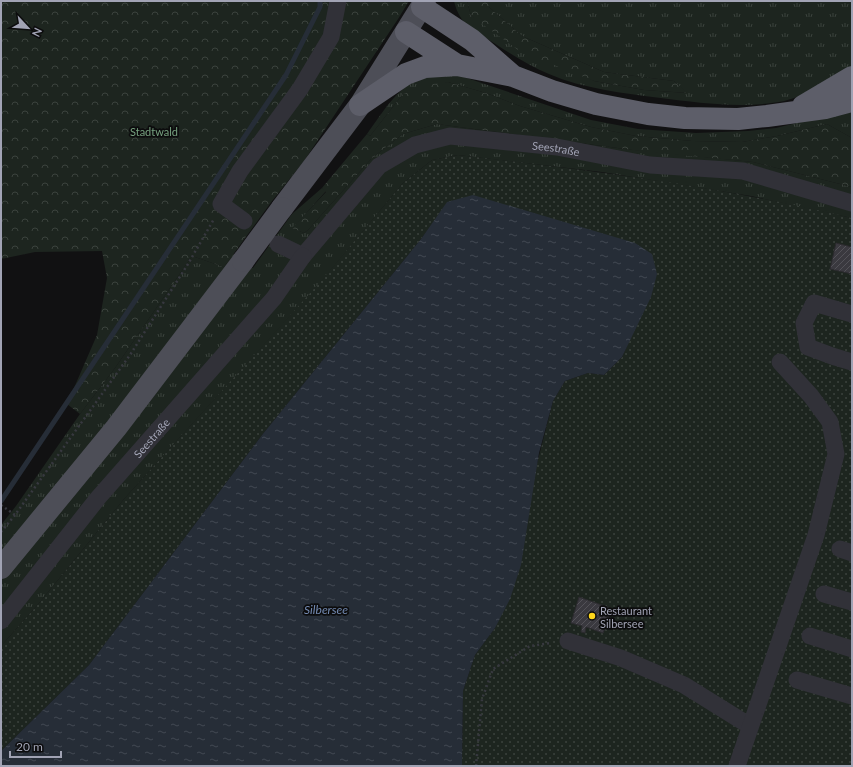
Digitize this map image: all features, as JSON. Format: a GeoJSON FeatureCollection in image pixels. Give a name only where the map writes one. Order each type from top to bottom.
{"type":"FeatureCollection","features":[{"type":"Feature","properties":{"kind":"highway"},"geometry":{"type":"LineString","coordinates":[[424,4],[472,40],[513,76]]}},
{"type":"Feature","properties":{"kind":"highway"},"geometry":{"type":"LineString","coordinates":[[406,32],[457,65]]}},
{"type":"Feature","properties":{"kind":"highway"},"geometry":{"type":"LineString","coordinates":[[360,105],[406,74],[425,67],[457,65],[513,76],[552,91],[596,104],[648,114],[685,118],[719,119],[767,116],[825,108],[852,101]]}},
{"type":"Feature","properties":{"kind":"highway"},"geometry":{"type":"LineString","coordinates":[[793,112],[852,77]]}},
{"type":"Feature","properties":{"kind":"main road"},"geometry":{"type":"LineString","coordinates":[[1,568],[116,428],[360,105],[424,4]]}},
{"type":"Feature","properties":{"kind":"street"},"geometry":{"type":"LineString","coordinates":[[244,221],[221,204],[240,172],[300,89],[323,50],[330,37],[338,1]]}},
{"type":"Feature","properties":{"kind":"street","name":"Seestraße"},"geometry":{"type":"LineString","coordinates":[[1,621],[98,498],[274,298],[303,256],[379,166],[415,145],[450,136],[557,147],[650,165],[742,171],[852,203]]}},
{"type":"Feature","properties":{"kind":"street"},"geometry":{"type":"LineString","coordinates":[[278,244],[303,256]]}},
{"type":"Feature","properties":{"kind":"street"},"geometry":{"type":"LineString","coordinates":[[852,314],[814,303],[804,323],[808,347],[852,362]]}},
{"type":"Feature","properties":{"kind":"street"},"geometry":{"type":"LineString","coordinates":[[737,766],[816,535],[836,454],[830,422],[811,396],[780,362]]}},
{"type":"Feature","properties":{"kind":"street"},"geometry":{"type":"LineString","coordinates":[[824,594],[852,602]]}},
{"type":"Feature","properties":{"kind":"street"},"geometry":{"type":"LineString","coordinates":[[810,636],[852,649]]}},
{"type":"Feature","properties":{"kind":"street"},"geometry":{"type":"LineString","coordinates":[[568,641],[621,658],[684,685],[750,726]]}},
{"type":"Feature","properties":{"kind":"street"},"geometry":{"type":"LineString","coordinates":[[797,680],[852,696]]}},
{"type":"Feature","properties":{"kind":"path"},"geometry":{"type":"LineString","coordinates":[[1,532],[15,515],[130,355],[188,264],[211,225],[221,204]]}},
{"type":"Feature","properties":{"kind":"path"},"geometry":{"type":"LineString","coordinates":[[1,505],[15,515]]}},
{"type":"Feature","properties":{"kind":"path"},"geometry":{"type":"LineString","coordinates":[[476,766],[482,699],[493,669],[530,646],[568,641]]}},
{"type":"Feature","properties":{"kind":"green space","name":"Stadtwald"},"geometry":{"type":"Polygon","coordinates":[[[1,1],[409,1],[304,161],[272,201],[224,267],[192,256],[115,368],[80,414],[67,404],[97,335],[107,278],[102,251],[35,252],[1,259],[1,1]]]}},
{"type":"Feature","properties":{"kind":"green space"},"geometry":{"type":"Polygon","coordinates":[[[454,1],[467,1],[471,16],[594,81],[644,90],[687,93],[674,81],[604,72],[522,36],[489,7],[489,1],[852,1],[852,68],[802,95],[784,101],[754,105],[707,103],[618,92],[590,87],[562,79],[527,64],[464,22],[454,1]]]}},
{"type":"Feature","properties":{"kind":"green space"},"geometry":{"type":"Polygon","coordinates":[[[467,1],[489,1],[489,7],[522,36],[604,72],[674,81],[688,93],[644,90],[594,81],[521,52],[471,16],[467,1]]]}},
{"type":"Feature","properties":{"kind":"green space"},"geometry":{"type":"Polygon","coordinates":[[[458,75],[591,120],[638,129],[696,133],[748,131],[776,128],[817,118],[852,107],[852,138],[827,124],[777,136],[742,142],[693,141],[636,136],[591,127],[520,106],[486,93],[448,82],[403,94],[370,136],[367,134],[392,100],[408,85],[426,76],[458,75]]]}},
{"type":"Feature","properties":{"kind":"green space"},"geometry":{"type":"Polygon","coordinates":[[[448,82],[486,93],[520,106],[591,127],[636,136],[693,141],[742,142],[777,136],[827,124],[852,138],[852,187],[753,162],[648,152],[437,124],[403,134],[372,158],[308,230],[304,233],[292,228],[326,192],[322,188],[367,134],[370,136],[403,94],[431,84],[448,82]]]}},
{"type":"Feature","properties":{"kind":"green space"},"geometry":{"type":"Polygon","coordinates":[[[437,124],[625,149],[753,162],[852,187],[852,218],[751,196],[602,172],[458,155],[432,160],[403,183],[319,284],[124,499],[40,602],[1,646],[1,525],[16,506],[80,414],[115,368],[192,256],[224,267],[233,254],[253,268],[292,214],[322,188],[326,191],[293,228],[304,233],[308,230],[372,158],[403,134],[437,124]]]}},
{"type":"Feature","properties":{"kind":"green space"},"geometry":{"type":"Polygon","coordinates":[[[458,155],[656,180],[755,197],[852,218],[852,766],[462,766],[463,691],[475,655],[495,628],[553,401],[565,381],[588,373],[604,375],[622,357],[627,346],[447,203],[421,239],[262,435],[89,665],[1,751],[1,646],[40,602],[124,499],[321,281],[403,183],[432,160],[458,155]]]}},
{"type":"Feature","properties":{"kind":"water","name":"Silbersee"},"geometry":{"type":"Polygon","coordinates":[[[473,195],[635,243],[652,254],[657,274],[651,297],[622,357],[604,375],[588,373],[565,381],[553,401],[539,453],[521,565],[510,599],[495,628],[475,655],[463,691],[462,766],[1,766],[1,751],[89,665],[262,435],[421,239],[447,202],[473,195]]]}},
{"type":"Feature","properties":{"kind":"building"},"geometry":{"type":"Polygon","coordinates":[[[836,243],[852,247],[852,274],[830,269],[836,243]]]}},
{"type":"Feature","properties":{"kind":"building","name":"Restaurant Silbersee"},"geometry":{"type":"Polygon","coordinates":[[[579,597],[613,609],[603,633],[586,627],[585,633],[581,632],[582,626],[571,623],[579,597]]]}},
{"type":"Feature","properties":{"kind":"waterway"},"geometry":{"type":"LineString","coordinates":[[1,501],[286,75],[320,7],[320,1]]}},
{"type":"Feature","properties":{"kind":"place","name":"Restaurant Silbersee"},"geometry":{"type":"Point","coordinates":[592,616]}}]}
